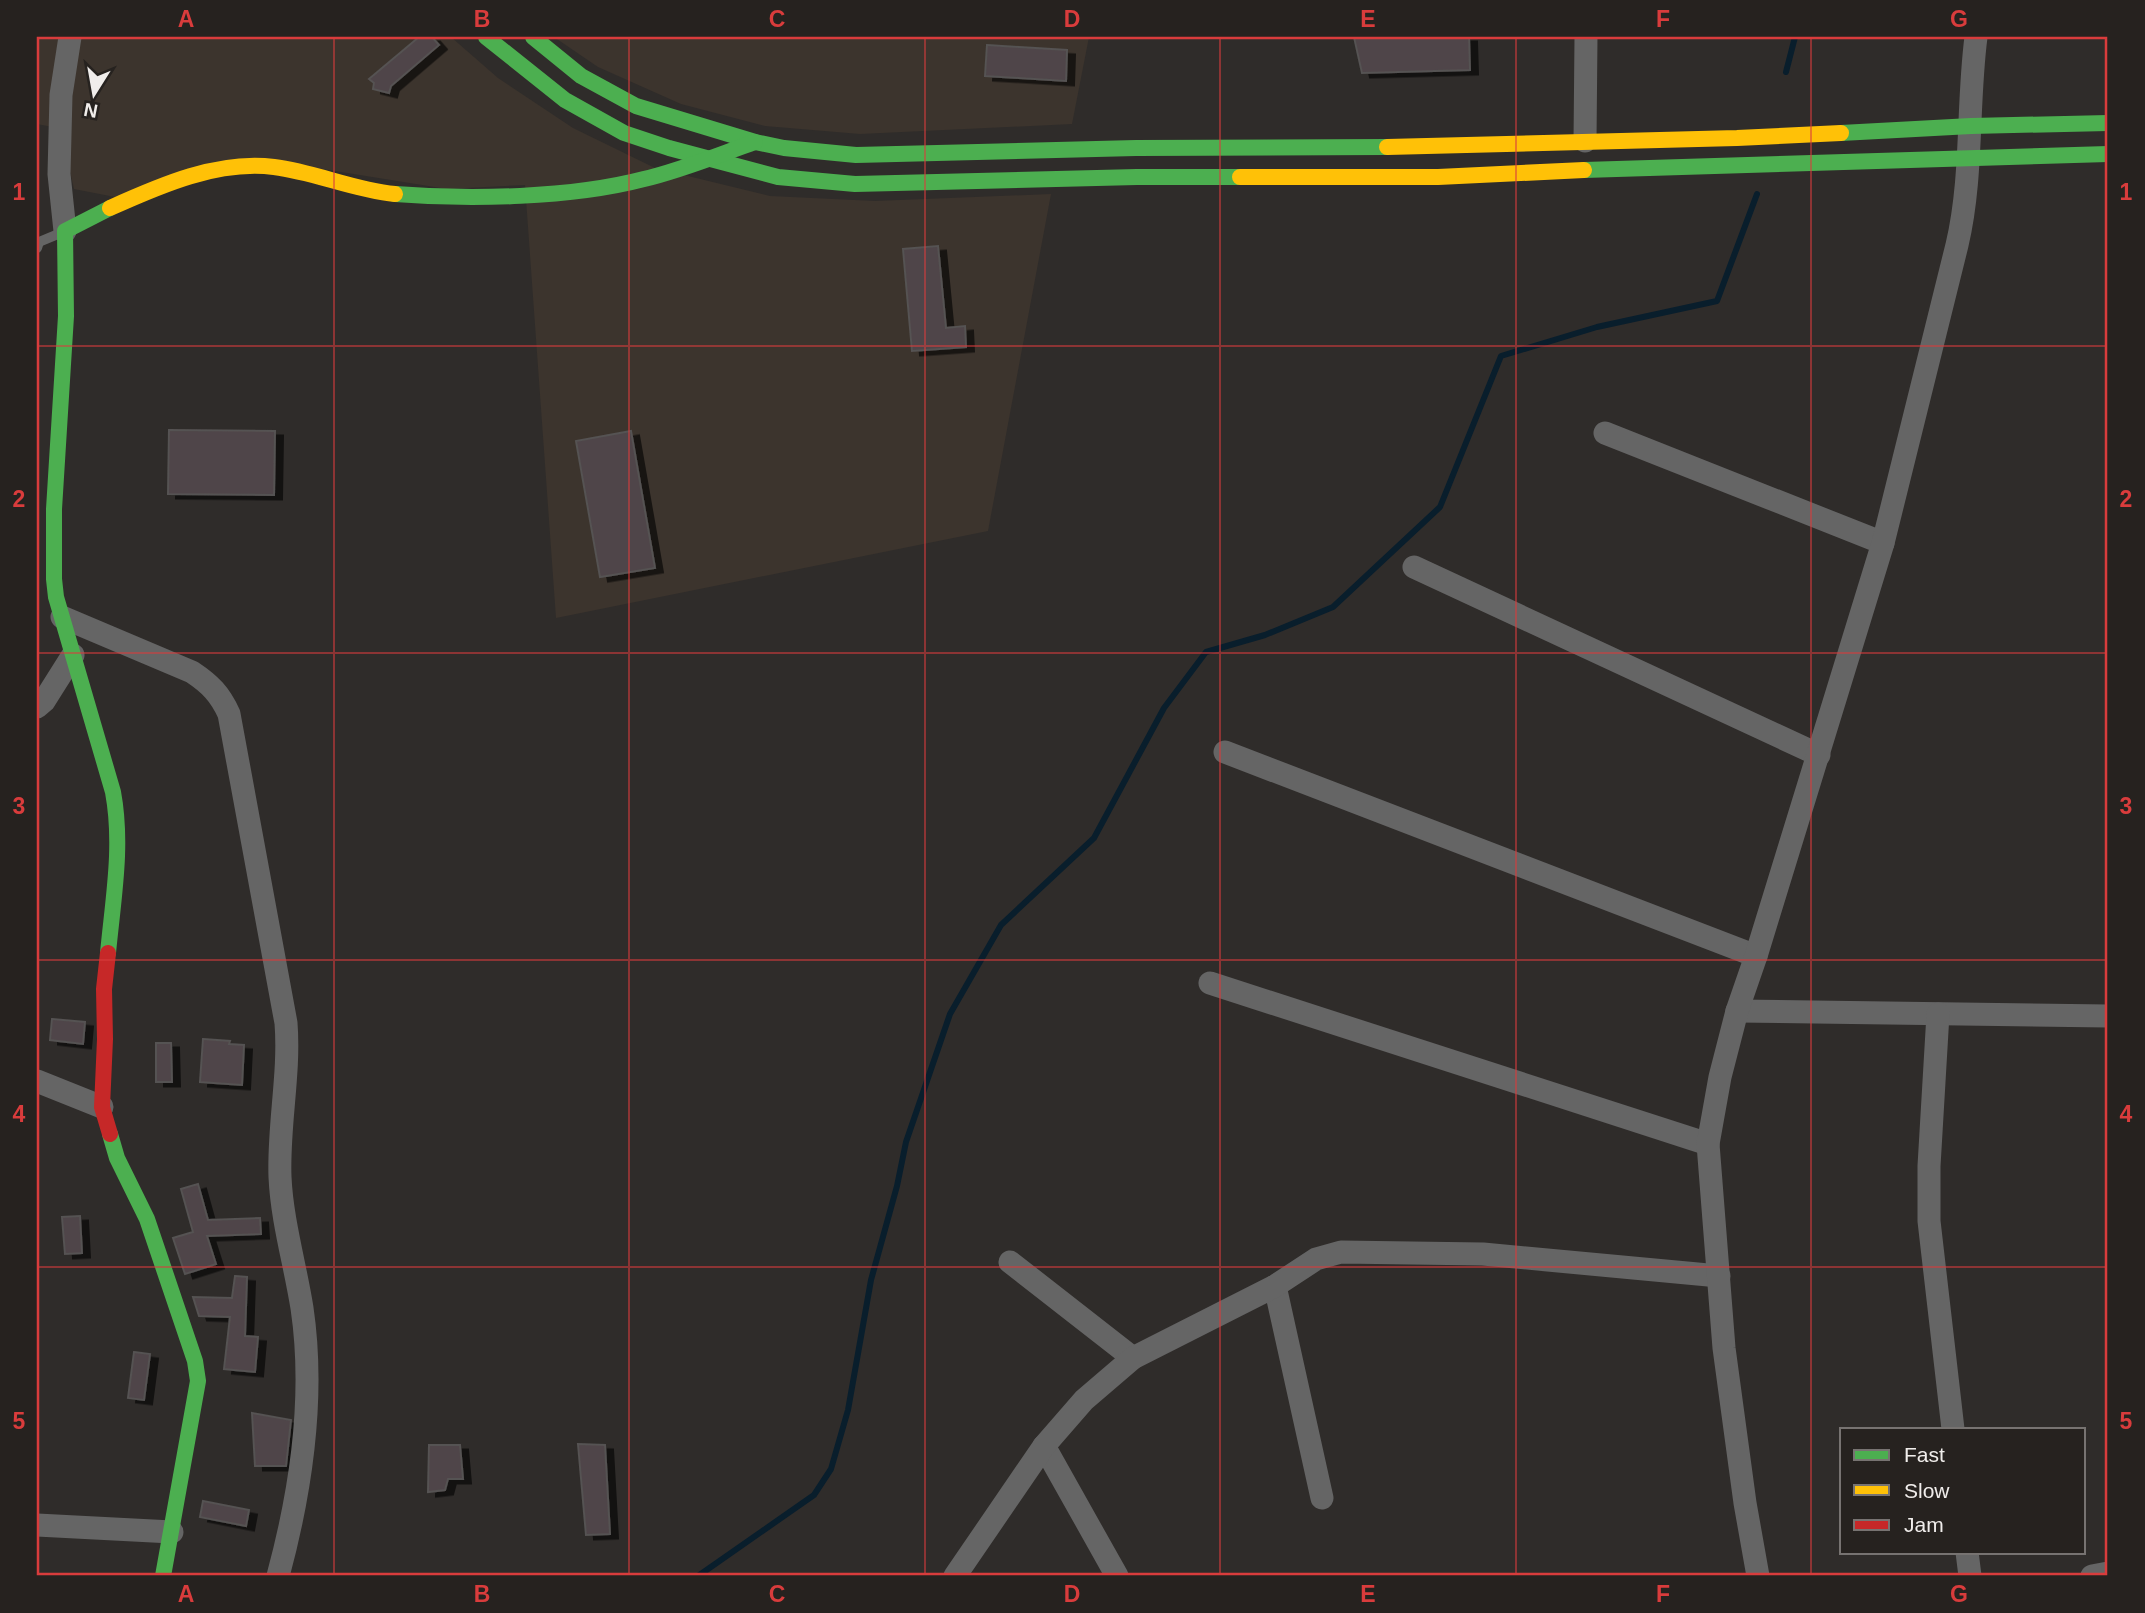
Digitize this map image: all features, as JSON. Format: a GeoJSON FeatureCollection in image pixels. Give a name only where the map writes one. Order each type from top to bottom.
{"type":"FeatureCollection","features":[{"type":"Feature","properties":{"kind":"street"},"geometry":{"type":"LineString","coordinates":[[70,37],[61,95],[59,174],[67,269],[65,360],[53,519],[53,576],[55,597],[113,792],[118,818],[119,844],[104,989],[102,1107],[117,1158],[147,1219],[195,1361],[198,1381],[163,1576]]}},
{"type":"Feature","properties":{"kind":"street"},"geometry":{"type":"LineString","coordinates":[[486,37],[565,100],[624,132],[669,148],[778,177],[855,184],[1137,177],[1438,177],[2108,154]]}},
{"type":"Feature","properties":{"kind":"street"},"geometry":{"type":"LineString","coordinates":[[533,37],[581,76],[636,106],[755,142],[784,148],[856,155],[1136,148],[1437,147],[1737,138],[1971,125],[2108,122]]}},
{"type":"Feature","properties":{"kind":"street"},"geometry":{"type":"LineString","coordinates":[[1585,141],[1586,37]]}},
{"type":"Feature","properties":{"kind":"street"},"geometry":{"type":"LineString","coordinates":[[1758,1576],[1724,1348],[1707,1144],[1737,1011],[1884,542],[1963,220],[1976,37]]}},
{"type":"Feature","properties":{"kind":"street"},"geometry":{"type":"LineString","coordinates":[[65,231],[125,202],[222,167],[275,167],[352,187],[396,194],[477,195],[584,190],[630,183],[755,142]]}},
{"type":"Feature","properties":{"kind":"street"},"geometry":{"type":"LineString","coordinates":[[1605,433],[1884,542]]}},
{"type":"Feature","properties":{"kind":"street"},"geometry":{"type":"LineString","coordinates":[[1414,567],[1819,755]]}},
{"type":"Feature","properties":{"kind":"street"},"geometry":{"type":"LineString","coordinates":[[62,617],[192,672],[209,683],[220,696],[229,714],[286,1023],[280,1179],[306,1346],[305,1425],[295,1503],[278,1576]]}},
{"type":"Feature","properties":{"kind":"street"},"geometry":{"type":"LineString","coordinates":[[37,707],[44,701],[73,655]]}},
{"type":"Feature","properties":{"kind":"street"},"geometry":{"type":"LineString","coordinates":[[1225,752],[1756,956]]}},
{"type":"Feature","properties":{"kind":"street"},"geometry":{"type":"LineString","coordinates":[[1210,983],[1707,1144]]}},
{"type":"Feature","properties":{"kind":"street"},"geometry":{"type":"LineString","coordinates":[[1737,1011],[1938,1014],[2108,1021]]}},
{"type":"Feature","properties":{"kind":"street"},"geometry":{"type":"LineString","coordinates":[[1938,1014],[1929,1166],[1929,1221],[1953,1428]]}},
{"type":"Feature","properties":{"kind":"street"},"geometry":{"type":"LineString","coordinates":[[37,1081],[102,1107]]}},
{"type":"Feature","properties":{"kind":"street"},"geometry":{"type":"LineString","coordinates":[[955,1576],[1044,1446],[1084,1400],[1133,1358],[1275,1286],[1316,1259],[1341,1252],[1483,1254],[1719,1276]]}},
{"type":"Feature","properties":{"kind":"street"},"geometry":{"type":"LineString","coordinates":[[1010,1262],[1133,1358]]}},
{"type":"Feature","properties":{"kind":"street"},"geometry":{"type":"LineString","coordinates":[[1275,1286],[1322,1498]]}},
{"type":"Feature","properties":{"kind":"street"},"geometry":{"type":"LineString","coordinates":[[1044,1446],[1117,1576]]}},
{"type":"Feature","properties":{"kind":"street"},"geometry":{"type":"LineString","coordinates":[[37,1525],[172,1532]]}},
{"type":"Feature","properties":{"kind":"street"},"geometry":{"type":"LineString","coordinates":[[1967,1554],[1970,1576]]}},
{"type":"Feature","properties":{"kind":"street"},"geometry":{"type":"LineString","coordinates":[[2092,1576],[2108,1573]]}},
{"type":"Feature","properties":{"kind":"lane"},"geometry":{"type":"LineString","coordinates":[[37,248],[39,242],[65,231]]}},
{"type":"Feature","properties":{"kind":"shaded area"},"geometry":{"type":"Polygon","coordinates":[[[37,37],[451,37],[498,78],[573,128],[655,168],[770,196],[875,201],[1051,194],[988,531],[556,618],[525,185],[447,189],[279,162],[115,197],[74,189],[67,158],[68,130],[37,124],[37,37]]]}},
{"type":"Feature","properties":{"kind":"shaded area"},"geometry":{"type":"Polygon","coordinates":[[[554,37],[1089,37],[1072,124],[860,134],[765,126],[681,104],[598,67],[554,37]]]}},
{"type":"Feature","properties":{"kind":"building"},"geometry":{"type":"Polygon","coordinates":[[[419,37],[432,37],[439,45],[391,86],[389,93],[373,89],[374,83],[369,79],[419,37]]]}},
{"type":"Feature","properties":{"kind":"building"},"geometry":{"type":"Polygon","coordinates":[[[1354,37],[1469,37],[1470,70],[1362,73],[1354,37]]]}},
{"type":"Feature","properties":{"kind":"building"},"geometry":{"type":"Polygon","coordinates":[[[987,45],[1067,50],[1066,81],[985,76],[987,45]]]}},
{"type":"Feature","properties":{"kind":"building"},"geometry":{"type":"Polygon","coordinates":[[[938,246],[946,328],[965,326],[966,347],[912,351],[903,249],[938,246]]]}},
{"type":"Feature","properties":{"kind":"building"},"geometry":{"type":"Polygon","coordinates":[[[169,430],[275,431],[274,495],[168,494],[169,430]]]}},
{"type":"Feature","properties":{"kind":"building"},"geometry":{"type":"Polygon","coordinates":[[[631,431],[655,568],[600,577],[576,441],[631,431]]]}},
{"type":"Feature","properties":{"kind":"building"},"geometry":{"type":"Polygon","coordinates":[[[52,1019],[85,1022],[83,1044],[50,1040],[52,1019]]]}},
{"type":"Feature","properties":{"kind":"building"},"geometry":{"type":"Polygon","coordinates":[[[203,1039],[244,1045],[242,1085],[200,1082],[203,1039]]]}},
{"type":"Feature","properties":{"kind":"building"},"geometry":{"type":"Polygon","coordinates":[[[156,1043],[171,1043],[172,1082],[156,1082],[156,1043]]]}},
{"type":"Feature","properties":{"kind":"building"},"geometry":{"type":"Polygon","coordinates":[[[198,1184],[208,1220],[260,1218],[261,1234],[207,1236],[216,1264],[185,1274],[173,1238],[193,1232],[181,1189],[198,1184]]]}},
{"type":"Feature","properties":{"kind":"building"},"geometry":{"type":"Polygon","coordinates":[[[80,1216],[82,1253],[65,1254],[62,1217],[80,1216]]]}},
{"type":"Feature","properties":{"kind":"building"},"geometry":{"type":"Polygon","coordinates":[[[235,1276],[247,1277],[245,1336],[258,1337],[255,1372],[224,1369],[230,1317],[199,1316],[193,1297],[232,1298],[235,1276]]]}},
{"type":"Feature","properties":{"kind":"building"},"geometry":{"type":"Polygon","coordinates":[[[134,1352],[150,1354],[144,1400],[128,1398],[134,1352]]]}},
{"type":"Feature","properties":{"kind":"building"},"geometry":{"type":"Polygon","coordinates":[[[252,1413],[291,1420],[286,1466],[255,1466],[252,1413]]]}},
{"type":"Feature","properties":{"kind":"building"},"geometry":{"type":"Polygon","coordinates":[[[578,1444],[605,1445],[610,1534],[586,1535],[578,1444]]]}},
{"type":"Feature","properties":{"kind":"building"},"geometry":{"type":"Polygon","coordinates":[[[429,1445],[460,1445],[463,1479],[448,1479],[445,1490],[428,1492],[429,1445]]]}},
{"type":"Feature","properties":{"kind":"building"},"geometry":{"type":"Polygon","coordinates":[[[203,1501],[249,1510],[246,1526],[200,1517],[203,1501]]]}},
{"type":"Feature","properties":{"kind":"waterway"},"geometry":{"type":"LineString","coordinates":[[1786,72],[1795,37]]}},
{"type":"Feature","properties":{"kind":"waterway"},"geometry":{"type":"LineString","coordinates":[[698,1576],[814,1495],[831,1469],[848,1410],[871,1280],[906,1142],[950,1014],[1001,925],[1094,838],[1164,708],[1206,652],[1265,635],[1333,607],[1440,507],[1501,356],[1597,327],[1717,301],[1757,194]]}},
{"type":"Feature","properties":{"kind":"traffic: fast"},"geometry":{"type":"LineString","coordinates":[[486,37],[565,100],[624,133],[778,177],[855,184],[1240,177]]}},
{"type":"Feature","properties":{"kind":"traffic: fast"},"geometry":{"type":"LineString","coordinates":[[533,37],[581,76],[636,106],[755,142],[784,148],[856,155],[1136,148],[1387,147]]}},
{"type":"Feature","properties":{"kind":"traffic: fast"},"geometry":{"type":"LineString","coordinates":[[1841,133],[1971,126],[2108,123]]}},
{"type":"Feature","properties":{"kind":"traffic: fast"},"geometry":{"type":"LineString","coordinates":[[395,194],[487,197],[585,190],[658,175],[755,142]]}},
{"type":"Feature","properties":{"kind":"traffic: fast"},"geometry":{"type":"LineString","coordinates":[[1584,170],[2108,154]]}},
{"type":"Feature","properties":{"kind":"traffic: fast"},"geometry":{"type":"LineString","coordinates":[[108,953],[116,872],[116,812],[113,792],[56,597],[54,509],[66,316],[65,231],[110,208]]}},
{"type":"Feature","properties":{"kind":"traffic: fast"},"geometry":{"type":"LineString","coordinates":[[110,1134],[117,1158],[147,1219],[195,1361],[198,1381],[163,1576]]}},
{"type":"Feature","properties":{"kind":"traffic: slow"},"geometry":{"type":"LineString","coordinates":[[1387,147],[1841,133]]}},
{"type":"Feature","properties":{"kind":"traffic: slow"},"geometry":{"type":"LineString","coordinates":[[110,208],[190,176],[232,167],[289,169],[364,189],[395,194]]}},
{"type":"Feature","properties":{"kind":"traffic: slow"},"geometry":{"type":"LineString","coordinates":[[1240,177],[1438,177],[1584,170]]}},
{"type":"Feature","properties":{"kind":"traffic: jam"},"geometry":{"type":"LineString","coordinates":[[108,953],[104,989],[102,1107],[110,1134]]}}]}
